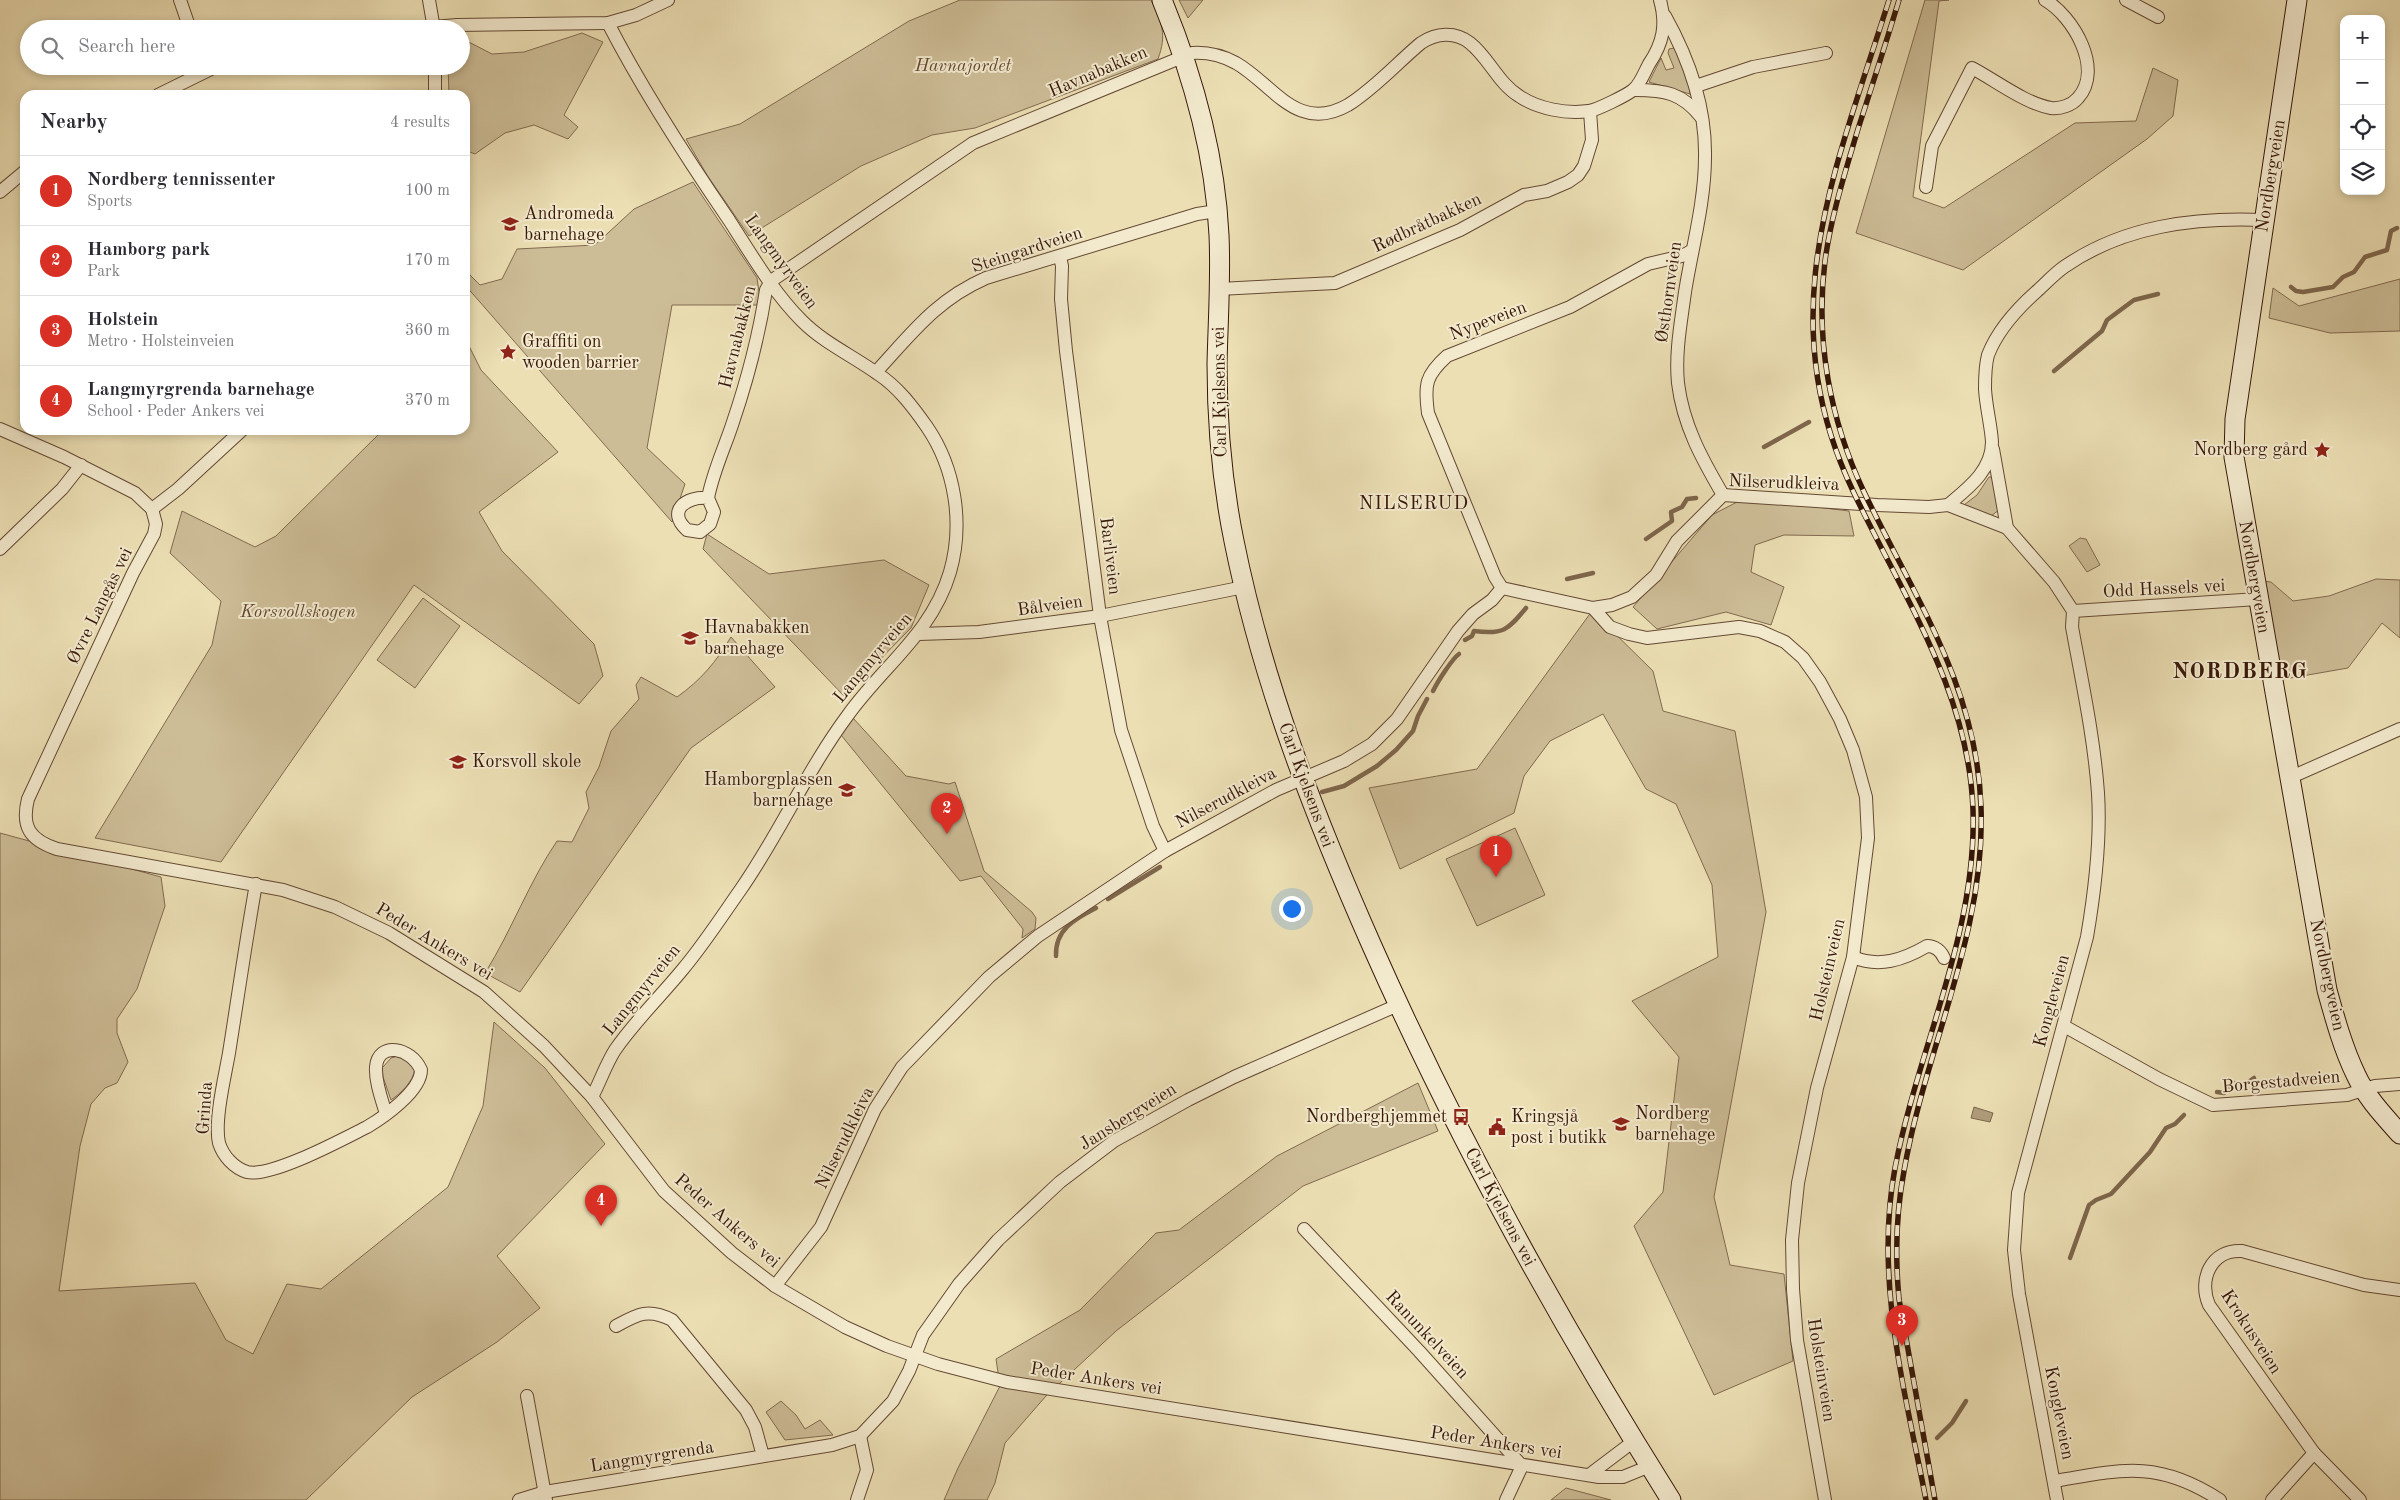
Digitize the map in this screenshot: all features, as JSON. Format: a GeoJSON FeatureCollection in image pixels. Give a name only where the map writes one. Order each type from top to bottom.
{"type":"FeatureCollection","features":[{"type":"Feature","properties":{"kind":"main road","name":"Carl Kjelsens vei"},"geometry":{"type":"LineString","coordinates":[[1162,0],[1204,125],[1217,211],[1219,436],[1228,512],[1244,587],[1275,697],[1303,778],[1343,882],[1398,1006],[1513,1234],[1634,1441],[1671,1500]]}},
{"type":"Feature","properties":{"kind":"main road","name":"Nordbergveien"},"geometry":{"type":"LineString","coordinates":[[2297,0],[2233,436],[2234,457],[2327,990],[2344,1046],[2356,1076],[2365,1091],[2400,1134]]}},
{"type":"Feature","properties":{"kind":"street"},"geometry":{"type":"LineString","coordinates":[[180,0],[187,20]]}},
{"type":"Feature","properties":{"kind":"street"},"geometry":{"type":"LineString","coordinates":[[429,0],[433,20]]}},
{"type":"Feature","properties":{"kind":"street"},"geometry":{"type":"LineString","coordinates":[[470,27],[608,24],[636,15],[668,0]]}},
{"type":"Feature","properties":{"kind":"street"},"geometry":{"type":"LineString","coordinates":[[1634,90],[1660,45],[1665,16],[1660,0]]}},
{"type":"Feature","properties":{"kind":"street"},"geometry":{"type":"LineString","coordinates":[[1926,187],[1932,146],[1972,68],[2020,95],[2051,108],[2063,108],[2080,96],[2086,86],[2089,69],[2082,46],[2063,14],[2045,0]]}},
{"type":"Feature","properties":{"kind":"street"},"geometry":{"type":"LineString","coordinates":[[2126,0],[2158,17]]}},
{"type":"Feature","properties":{"kind":"street","name":"Østhornveien"},"geometry":{"type":"LineString","coordinates":[[1665,16],[1680,42],[1696,86],[1705,156],[1702,197],[1691,251],[1680,327],[1677,365],[1678,384],[1687,424],[1696,446],[1723,495]]}},
{"type":"Feature","properties":{"kind":"street","name":"Langmyrveien"},"geometry":{"type":"LineString","coordinates":[[592,1098],[614,1051],[684,968],[742,887],[839,727],[873,682],[919,634],[937,605],[950,572],[956,536],[955,498],[946,463],[927,426],[902,394],[876,372],[835,347],[804,324],[771,281],[712,195],[622,52],[608,24]]}},
{"type":"Feature","properties":{"kind":"street","name":"Havnabakken"},"geometry":{"type":"LineString","coordinates":[[708,498],[711,480],[732,426],[750,368],[766,290],[771,281],[974,143],[1182,55],[1200,52],[1221,57],[1236,63],[1282,102],[1296,109],[1311,113],[1326,112],[1349,104],[1429,38],[1449,35],[1470,43],[1504,84],[1519,97],[1536,105],[1555,110],[1590,111],[1634,90],[1658,90],[1676,95],[1691,105],[1701,117]]}},
{"type":"Feature","properties":{"kind":"street"},"geometry":{"type":"LineString","coordinates":[[1696,86],[1753,67],[1826,53]]}},
{"type":"Feature","properties":{"kind":"street"},"geometry":{"type":"LineString","coordinates":[[167,90],[193,75]]}},
{"type":"Feature","properties":{"kind":"street"},"geometry":{"type":"LineString","coordinates":[[435,75],[435,90]]}},
{"type":"Feature","properties":{"kind":"street","name":"Rødbråtbakken"},"geometry":{"type":"LineString","coordinates":[[1219,289],[1335,283],[1460,230],[1524,196],[1547,191],[1568,182],[1578,175],[1584,166],[1592,140],[1590,111]]}},
{"type":"Feature","properties":{"kind":"street"},"geometry":{"type":"LineString","coordinates":[[0,192],[20,175]]}},
{"type":"Feature","properties":{"kind":"street","name":"Steingardveien"},"geometry":{"type":"LineString","coordinates":[[876,372],[916,328],[950,297],[986,278],[1197,214],[1217,211]]}},
{"type":"Feature","properties":{"kind":"street"},"geometry":{"type":"LineString","coordinates":[[2007,528],[1992,444],[1986,402],[1985,378],[1988,356],[2002,329],[2025,301],[2063,267],[2104,244],[2147,228],[2185,222],[2264,220]]}},
{"type":"Feature","properties":{"kind":"street","name":"Nypeveien"},"geometry":{"type":"LineString","coordinates":[[1502,588],[1495,577],[1428,413],[1425,392],[1432,370],[1447,356],[1592,297],[1648,264],[1682,256],[1691,251]]}},
{"type":"Feature","properties":{"kind":"street","name":"Barliveien"},"geometry":{"type":"LineString","coordinates":[[1060,257],[1062,266],[1061,299],[1066,351],[1100,616],[1121,730],[1152,826],[1165,851]]}},
{"type":"Feature","properties":{"kind":"street"},"geometry":{"type":"LineString","coordinates":[[0,429],[81,465],[135,493],[152,509],[178,489],[237,435]]}},
{"type":"Feature","properties":{"kind":"street"},"geometry":{"type":"LineString","coordinates":[[1992,444],[1986,466],[1974,484],[1948,505],[2007,528],[2054,582],[2073,612]]}},
{"type":"Feature","properties":{"kind":"street"},"geometry":{"type":"LineString","coordinates":[[0,549],[62,489],[81,465]]}},
{"type":"Feature","properties":{"kind":"street","name":"Nilserudkleiva"},"geometry":{"type":"LineString","coordinates":[[775,1286],[821,1227],[875,1109],[902,1067],[989,977],[1038,936],[1165,851],[1276,790],[1358,754],[1384,734],[1397,719],[1458,632],[1473,614],[1492,600],[1502,588],[1593,608],[1612,605],[1632,597],[1656,575],[1677,541],[1723,495],[1877,505],[1929,507],[1948,505]]}},
{"type":"Feature","properties":{"kind":"street","name":"Øvre Langås vei"},"geometry":{"type":"LineString","coordinates":[[28,826],[24,812],[28,799],[133,573],[154,534],[156,524],[152,509]]}},
{"type":"Feature","properties":{"kind":"street","name":"Bålveien"},"geometry":{"type":"LineString","coordinates":[[919,634],[979,632],[1100,616],[1244,587]]}},
{"type":"Feature","properties":{"kind":"street","name":"Odd Hassels vei"},"geometry":{"type":"LineString","coordinates":[[2073,612],[2258,599]]}},
{"type":"Feature","properties":{"kind":"street","name":"Holsteinveien"},"geometry":{"type":"LineString","coordinates":[[1593,608],[1610,627],[1647,638],[1739,627],[1760,631],[1785,642],[1803,658],[1820,682],[1840,719],[1853,750],[1866,797],[1868,838],[1853,957],[1817,1088],[1798,1183],[1792,1240],[1797,1340],[1825,1500]]}},
{"type":"Feature","properties":{"kind":"street","name":"Kongleveien"},"geometry":{"type":"LineString","coordinates":[[2057,1500],[2055,1481],[2018,1294],[2014,1250],[2018,1193],[2087,937],[2092,903],[2098,828],[2095,760],[2072,627],[2073,612]]}},
{"type":"Feature","properties":{"kind":"street"},"geometry":{"type":"LineString","coordinates":[[2289,778],[2400,729]]}},
{"type":"Feature","properties":{"kind":"street","name":"Peder Ankers vei"},"geometry":{"type":"LineString","coordinates":[[28,826],[34,838],[43,844],[57,848],[256,884],[309,897],[380,928],[431,957],[484,992],[550,1052],[592,1098],[664,1191],[732,1254],[775,1286],[845,1327],[887,1346],[938,1364],[1006,1382],[1522,1466],[1610,1478],[1623,1477],[1650,1466]]}},
{"type":"Feature","properties":{"kind":"street","name":"Grinda"},"geometry":{"type":"LineString","coordinates":[[256,884],[222,1097],[218,1138],[222,1151],[233,1164],[247,1172],[258,1173],[272,1170],[367,1127],[386,1114],[402,1101],[418,1082],[421,1075],[418,1064],[405,1051],[391,1051],[381,1056],[378,1061],[376,1074],[386,1114]]}},
{"type":"Feature","properties":{"kind":"street"},"geometry":{"type":"LineString","coordinates":[[1853,957],[1864,962],[1894,961],[1927,946],[1932,946],[1942,953],[1944,958]]}},
{"type":"Feature","properties":{"kind":"street","name":"Jansbergveien"},"geometry":{"type":"LineString","coordinates":[[915,1356],[923,1335],[976,1263],[1060,1182],[1114,1141],[1234,1077],[1398,1006]]}},
{"type":"Feature","properties":{"kind":"street","name":"Borgestadveien"},"geometry":{"type":"LineString","coordinates":[[2064,1026],[2182,1091],[2213,1105],[2339,1096],[2365,1091],[2375,1086],[2400,1084]]}},
{"type":"Feature","properties":{"kind":"street","name":"Ranunkelveien"},"geometry":{"type":"LineString","coordinates":[[1304,1229],[1419,1351],[1522,1466]]}},
{"type":"Feature","properties":{"kind":"street","name":"Krokusveien"},"geometry":{"type":"LineString","coordinates":[[2360,1500],[2314,1453],[2209,1305],[2204,1282],[2209,1268],[2218,1256],[2224,1253],[2242,1251],[2279,1259],[2364,1285],[2400,1290]]}},
{"type":"Feature","properties":{"kind":"street"},"geometry":{"type":"LineString","coordinates":[[616,1326],[639,1313],[660,1314],[672,1320],[746,1410],[756,1427],[764,1456]]}},
{"type":"Feature","properties":{"kind":"street","name":"Langmyrgrenda"},"geometry":{"type":"LineString","coordinates":[[518,1500],[832,1445],[860,1436],[893,1400],[915,1356]]}},
{"type":"Feature","properties":{"kind":"street"},"geometry":{"type":"LineString","coordinates":[[528,1396],[546,1496]]}},
{"type":"Feature","properties":{"kind":"street"},"geometry":{"type":"LineString","coordinates":[[857,1500],[867,1470],[860,1436]]}},
{"type":"Feature","properties":{"kind":"street"},"geometry":{"type":"LineString","coordinates":[[1589,1475],[1634,1441]]}},
{"type":"Feature","properties":{"kind":"street"},"geometry":{"type":"LineString","coordinates":[[2272,1500],[2314,1453]]}},
{"type":"Feature","properties":{"kind":"street"},"geometry":{"type":"LineString","coordinates":[[1506,1500],[1522,1466]]}},
{"type":"Feature","properties":{"kind":"street"},"geometry":{"type":"LineString","coordinates":[[2055,1481],[2110,1471],[2150,1471],[2178,1478],[2220,1500]]}},
{"type":"Feature","properties":{"kind":"green space","name":"Havnajordet"},"geometry":{"type":"Polygon","coordinates":[[[960,0],[1151,0],[1162,29],[1161,50],[1158,59],[975,128],[932,135],[861,166],[749,236],[707,175],[686,139],[740,124],[909,21],[960,0]]]}},
{"type":"Feature","properties":{"kind":"green space"},"geometry":{"type":"Polygon","coordinates":[[[1179,0],[1203,0],[1188,18],[1179,0]]]}},
{"type":"Feature","properties":{"kind":"green space"},"geometry":{"type":"Polygon","coordinates":[[[1925,0],[1949,0],[1939,1],[1913,197],[1944,208],[2075,123],[2136,121],[2153,68],[2178,80],[2173,116],[2147,139],[1963,270],[1856,233],[1925,0]]]}},
{"type":"Feature","properties":{"kind":"green space"},"geometry":{"type":"Polygon","coordinates":[[[582,33],[603,42],[564,115],[578,127],[568,139],[534,125],[505,133],[475,154],[470,152],[470,90],[449,90],[448,75],[470,75],[470,43],[492,54],[524,52],[582,33]]]}},
{"type":"Feature","properties":{"kind":"green space"},"geometry":{"type":"Polygon","coordinates":[[[1674,48],[1679,55],[1690,94],[1649,82],[1661,58],[1666,70],[1674,68],[1668,53],[1669,49],[1674,48]]]}},
{"type":"Feature","properties":{"kind":"green space"},"geometry":{"type":"Polygon","coordinates":[[[693,182],[757,278],[761,305],[672,305],[647,448],[685,484],[672,522],[470,291],[470,275],[480,285],[502,279],[517,249],[595,245],[634,209],[693,182]]]}},
{"type":"Feature","properties":{"kind":"green space"},"geometry":{"type":"Polygon","coordinates":[[[2400,279],[2400,331],[2330,333],[2269,318],[2273,288],[2299,306],[2400,279]]]}},
{"type":"Feature","properties":{"kind":"green space","name":"Korsvollskogen"},"geometry":{"type":"Polygon","coordinates":[[[470,348],[481,370],[558,452],[479,512],[502,551],[594,644],[603,676],[579,704],[414,585],[221,862],[95,838],[212,645],[221,601],[170,553],[182,511],[255,547],[276,536],[378,435],[470,435],[470,348]]]}},
{"type":"Feature","properties":{"kind":"green space"},"geometry":{"type":"Polygon","coordinates":[[[1989,477],[1992,477],[1999,510],[1991,516],[1964,505],[1977,495],[1989,477]]]}},
{"type":"Feature","properties":{"kind":"green space"},"geometry":{"type":"Polygon","coordinates":[[[1759,500],[1849,511],[1854,536],[1784,535],[1755,545],[1751,572],[1784,587],[1771,625],[1726,612],[1657,629],[1633,607],[1712,515],[1737,502],[1759,500]]]}},
{"type":"Feature","properties":{"kind":"green space"},"geometry":{"type":"Polygon","coordinates":[[[707,534],[769,574],[884,560],[929,585],[911,628],[844,696],[703,549],[707,534]]]}},
{"type":"Feature","properties":{"kind":"green space"},"geometry":{"type":"Polygon","coordinates":[[[2080,538],[2086,539],[2100,565],[2087,572],[2069,546],[2080,538]]]}},
{"type":"Feature","properties":{"kind":"green space"},"geometry":{"type":"Polygon","coordinates":[[[2376,579],[2400,580],[2400,638],[2382,623],[2348,668],[2279,680],[2262,581],[2271,582],[2293,601],[2329,596],[2376,579]]]}},
{"type":"Feature","properties":{"kind":"green space"},"geometry":{"type":"Polygon","coordinates":[[[423,598],[460,626],[415,688],[377,660],[423,598]]]}},
{"type":"Feature","properties":{"kind":"green space"},"geometry":{"type":"Polygon","coordinates":[[[1592,611],[1653,671],[1663,711],[1735,731],[1766,912],[1714,1197],[1730,1265],[1784,1274],[1793,1361],[1714,1395],[1634,1226],[1663,1192],[1679,1057],[1632,1001],[1718,957],[1712,885],[1676,804],[1646,789],[1603,714],[1550,741],[1524,776],[1514,813],[1400,869],[1369,788],[1477,769],[1592,611]]]}},
{"type":"Feature","properties":{"kind":"green space"},"geometry":{"type":"Polygon","coordinates":[[[731,637],[775,687],[691,748],[520,992],[485,973],[557,841],[572,842],[589,808],[586,792],[599,767],[611,731],[639,699],[636,685],[641,677],[677,697],[707,670],[720,655],[731,637]]]}},
{"type":"Feature","properties":{"kind":"green space"},"geometry":{"type":"Polygon","coordinates":[[[853,718],[906,776],[949,784],[955,782],[984,871],[1032,912],[1036,918],[1035,929],[1022,938],[1023,929],[981,876],[960,881],[841,735],[853,718]]]}},
{"type":"Feature","properties":{"kind":"green space"},"geometry":{"type":"Polygon","coordinates":[[[1515,828],[1545,895],[1477,926],[1446,859],[1515,828]]]}},
{"type":"Feature","properties":{"kind":"green space"},"geometry":{"type":"Polygon","coordinates":[[[0,833],[161,877],[165,906],[137,989],[117,1019],[117,1033],[128,1062],[117,1083],[105,1088],[91,1104],[80,1146],[59,1291],[195,1283],[226,1340],[253,1354],[287,1284],[321,1289],[448,1187],[483,1106],[494,1022],[545,1068],[605,1144],[497,1256],[540,1308],[497,1342],[412,1397],[306,1500],[0,1500],[0,833]]]}},
{"type":"Feature","properties":{"kind":"green space"},"geometry":{"type":"Polygon","coordinates":[[[404,1057],[415,1069],[409,1083],[391,1100],[382,1068],[391,1058],[404,1057]]]}},
{"type":"Feature","properties":{"kind":"green space"},"geometry":{"type":"Polygon","coordinates":[[[1418,1083],[1438,1131],[1303,1186],[1116,1331],[1046,1396],[1005,1443],[995,1483],[987,1500],[944,1500],[958,1468],[1000,1386],[996,1359],[1080,1310],[1156,1233],[1179,1230],[1277,1156],[1418,1083]]]}},
{"type":"Feature","properties":{"kind":"green space"},"geometry":{"type":"Polygon","coordinates":[[[781,1401],[796,1415],[805,1429],[820,1420],[833,1435],[785,1440],[766,1412],[781,1401]]]}},
{"type":"Feature","properties":{"kind":"green space"},"geometry":{"type":"Polygon","coordinates":[[[1566,1488],[1611,1500],[1551,1500],[1566,1488]]]}},
{"type":"Feature","properties":{"kind":"shaded area"},"geometry":{"type":"Polygon","coordinates":[[[1974,1107],[1993,1113],[1990,1122],[1971,1118],[1974,1107]]]}},
{"type":"Feature","properties":{"kind":"waterway"},"geometry":{"type":"LineString","coordinates":[[2291,287],[2296,291],[2303,292],[2333,287],[2343,277],[2354,272],[2365,257],[2387,250],[2391,231],[2397,228]]}},
{"type":"Feature","properties":{"kind":"waterway"},"geometry":{"type":"LineString","coordinates":[[2054,371],[2102,331],[2107,320],[2134,300],[2158,294]]}},
{"type":"Feature","properties":{"kind":"waterway"},"geometry":{"type":"LineString","coordinates":[[1764,447],[1809,422]]}},
{"type":"Feature","properties":{"kind":"waterway"},"geometry":{"type":"LineString","coordinates":[[1646,539],[1672,521],[1671,512],[1682,507],[1687,499],[1696,498]]}},
{"type":"Feature","properties":{"kind":"waterway"},"geometry":{"type":"LineString","coordinates":[[1567,579],[1593,573]]}},
{"type":"Feature","properties":{"kind":"waterway"},"geometry":{"type":"LineString","coordinates":[[1465,640],[1472,636],[1474,631],[1492,632],[1504,629],[1526,608]]}},
{"type":"Feature","properties":{"kind":"waterway"},"geometry":{"type":"LineString","coordinates":[[1433,691],[1445,671],[1459,654]]}},
{"type":"Feature","properties":{"kind":"waterway"},"geometry":{"type":"LineString","coordinates":[[1322,792],[1344,786],[1377,766],[1396,750],[1413,731],[1427,699]]}},
{"type":"Feature","properties":{"kind":"waterway"},"geometry":{"type":"LineString","coordinates":[[1108,899],[1160,867]]}},
{"type":"Feature","properties":{"kind":"waterway"},"geometry":{"type":"LineString","coordinates":[[1056,956],[1059,939],[1063,932],[1074,921],[1096,908]]}},
{"type":"Feature","properties":{"kind":"waterway"},"geometry":{"type":"LineString","coordinates":[[2283,1080],[2296,1085],[2313,1077],[2323,1081]]}},
{"type":"Feature","properties":{"kind":"waterway"},"geometry":{"type":"LineString","coordinates":[[2217,1092],[2224,1093],[2234,1083],[2243,1086],[2254,1078]]}},
{"type":"Feature","properties":{"kind":"waterway"},"geometry":{"type":"LineString","coordinates":[[2070,1258],[2089,1205],[2111,1194],[2150,1152],[2166,1128],[2175,1124],[2184,1115]]}},
{"type":"Feature","properties":{"kind":"waterway"},"geometry":{"type":"LineString","coordinates":[[1937,1438],[1952,1423],[1966,1401]]}},
{"type":"Feature","properties":{"kind":"railway"},"geometry":{"type":"LineString","coordinates":[[1889,0],[1849,124],[1832,184],[1819,244],[1813,303],[1816,364],[1828,426],[1853,491],[1930,645],[1946,684],[1969,766],[1973,810],[1972,856],[1966,901],[1944,990],[1905,1123],[1895,1168],[1889,1210],[1890,1293],[1895,1335],[1901,1376],[1926,1500]]}},
{"type":"Feature","properties":{"kind":"railway"},"geometry":{"type":"LineString","coordinates":[[1899,0],[1843,178],[1835,211],[1825,261],[1822,320],[1828,379],[1842,437],[1864,492],[1940,644],[1968,722],[1977,763],[1981,807],[1980,854],[1974,900],[1964,945],[1914,1126],[1901,1187],[1898,1219],[1897,1267],[1899,1299],[1935,1500]]}},
{"type":"Feature","properties":{"kind":"place","name":"Andromeda barnehage"},"geometry":{"type":"Point","coordinates":[510,224]}},
{"type":"Feature","properties":{"kind":"place","name":"Graffiti on wooden barrier"},"geometry":{"type":"Point","coordinates":[508,352]}},
{"type":"Feature","properties":{"kind":"place","name":"Nordberg gård"},"geometry":{"type":"Point","coordinates":[2322,450]}},
{"type":"Feature","properties":{"kind":"place","name":"Havnabakken barnehage"},"geometry":{"type":"Point","coordinates":[690,638]}},
{"type":"Feature","properties":{"kind":"place","name":"Korsvoll skole"},"geometry":{"type":"Point","coordinates":[458,762]}},
{"type":"Feature","properties":{"kind":"place","name":"Hamborgplassen barnehage"},"geometry":{"type":"Point","coordinates":[847,790]}},
{"type":"Feature","properties":{"kind":"place","name":"Hamborg park"},"geometry":{"type":"Point","coordinates":[947,834]}},
{"type":"Feature","properties":{"kind":"place","name":"Nordberg tennissenter"},"geometry":{"type":"Point","coordinates":[1496,877]}},
{"type":"Feature","properties":{"kind":"place","name":"Nordberghjemmet"},"geometry":{"type":"Point","coordinates":[1461,1117]}},
{"type":"Feature","properties":{"kind":"place","name":"Nordberg barnehage"},"geometry":{"type":"Point","coordinates":[1621,1124]}},
{"type":"Feature","properties":{"kind":"place","name":"Kringsjå post i butikk"},"geometry":{"type":"Point","coordinates":[1497,1127]}},
{"type":"Feature","properties":{"kind":"place","name":"Langmyrgrenda barnehage"},"geometry":{"type":"Point","coordinates":[601,1226]}},
{"type":"Feature","properties":{"kind":"place","name":"Holstein"},"geometry":{"type":"Point","coordinates":[1902,1346]}},
{"type":"Feature","properties":{"kind":"district","name":"NILSERUD"},"geometry":{"type":"Point","coordinates":[1414,504]}},
{"type":"Feature","properties":{"kind":"district","name":"NORDBERG"},"geometry":{"type":"Point","coordinates":[2240,672]}}]}
